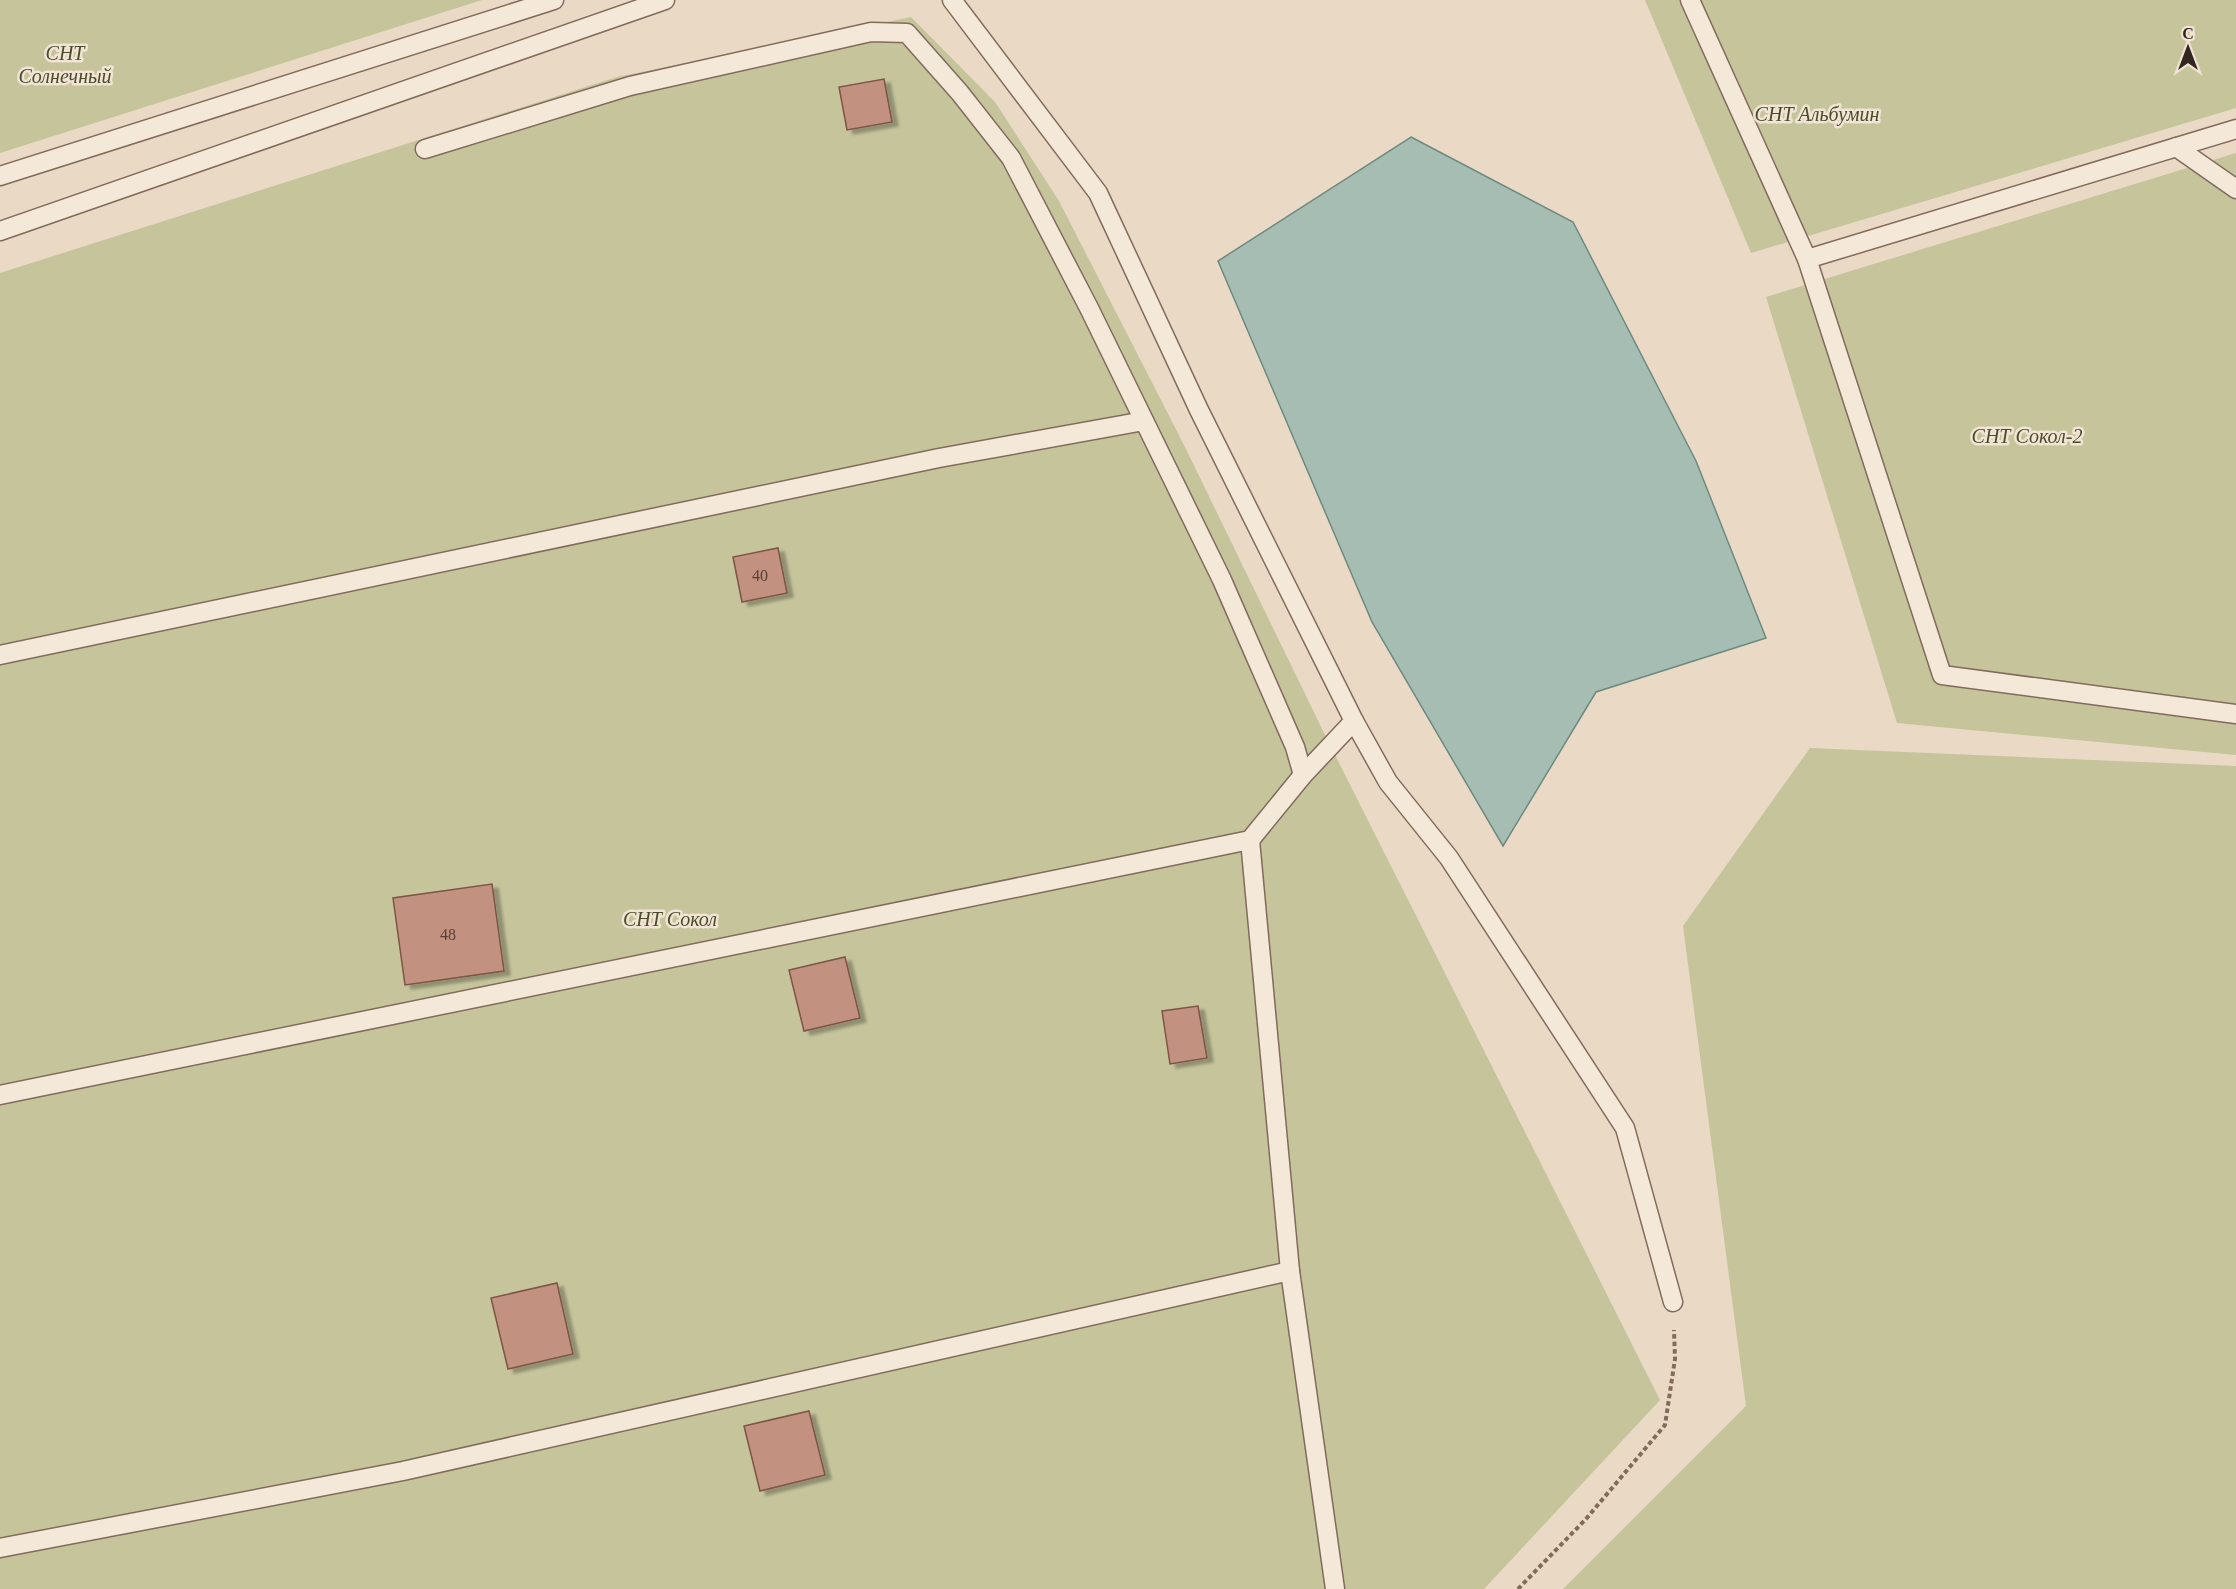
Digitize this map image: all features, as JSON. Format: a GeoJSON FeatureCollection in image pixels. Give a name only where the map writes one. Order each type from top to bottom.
{"type":"FeatureCollection","features":[{"type":"Feature","properties":{"kind":"lane"},"geometry":{"type":"LineString","coordinates":[[0,176],[554,0]]}},
{"type":"Feature","properties":{"kind":"lane"},"geometry":{"type":"LineString","coordinates":[[0,231],[665,0]]}},
{"type":"Feature","properties":{"kind":"lane"},"geometry":{"type":"LineString","coordinates":[[952,0],[1098,193],[1199,410],[1354,721],[1388,782],[1449,858],[1625,1128],[1673,1302]]}},
{"type":"Feature","properties":{"kind":"lane"},"geometry":{"type":"LineString","coordinates":[[1690,0],[1807,259],[1942,675],[2236,714]]}},
{"type":"Feature","properties":{"kind":"lane"},"geometry":{"type":"LineString","coordinates":[[424,149],[630,86],[871,32],[908,33],[960,93],[1011,158],[1227,590],[1295,747],[1303,775]]}},
{"type":"Feature","properties":{"kind":"lane"},"geometry":{"type":"LineString","coordinates":[[1807,259],[2236,129]]}},
{"type":"Feature","properties":{"kind":"lane"},"geometry":{"type":"LineString","coordinates":[[2176,147],[2236,189]]}},
{"type":"Feature","properties":{"kind":"lane"},"geometry":{"type":"LineString","coordinates":[[0,655],[939,458],[1144,421]]}},
{"type":"Feature","properties":{"kind":"lane"},"geometry":{"type":"LineString","coordinates":[[0,1095],[1250,840],[1303,775],[1354,721]]}},
{"type":"Feature","properties":{"kind":"lane"},"geometry":{"type":"LineString","coordinates":[[1250,840],[1290,1271],[1335,1589]]}},
{"type":"Feature","properties":{"kind":"lane"},"geometry":{"type":"LineString","coordinates":[[0,1548],[403,1471],[1290,1271]]}},
{"type":"Feature","properties":{"kind":"path"},"geometry":{"type":"LineString","coordinates":[[1518,1589],[1586,1519],[1665,1425],[1675,1359],[1673,1302]]}},
{"type":"Feature","properties":{"kind":"green space","name":"СНТ Солнечный"},"geometry":{"type":"Polygon","coordinates":[[[0,0],[482,0],[0,153],[0,0]]]}},
{"type":"Feature","properties":{"kind":"green space","name":"СНТ Альбумин"},"geometry":{"type":"Polygon","coordinates":[[[1645,0],[2236,0],[2236,108],[1751,253],[1645,0]]]}},
{"type":"Feature","properties":{"kind":"green space","name":"СНТ Сокол"},"geometry":{"type":"Polygon","coordinates":[[[911,17],[995,102],[1059,201],[1184,445],[1326,737],[1660,1400],[1484,1589],[0,1589],[0,273],[617,77],[911,17]]]}},
{"type":"Feature","properties":{"kind":"green space","name":"СНТ Сокол-2"},"geometry":{"type":"Polygon","coordinates":[[[2236,153],[2236,755],[1897,723],[1766,297],[2236,153]]]}},
{"type":"Feature","properties":{"kind":"green space"},"geometry":{"type":"Polygon","coordinates":[[[1810,748],[2236,766],[2236,1589],[1563,1589],[1746,1406],[1683,926],[1810,748]]]}},
{"type":"Feature","properties":{"kind":"shaded area"},"geometry":{"type":"Polygon","coordinates":[[[1411,137],[1573,222],[1696,461],[1766,638],[1596,692],[1503,846],[1372,622],[1218,261],[1411,137]]]}},
{"type":"Feature","properties":{"kind":"building"},"geometry":{"type":"Polygon","coordinates":[[[884,79],[892,122],[847,130],[839,87],[884,79]]]}},
{"type":"Feature","properties":{"kind":"building"},"geometry":{"type":"Polygon","coordinates":[[[778,548],[787,593],[742,602],[733,557],[778,548]]]}},
{"type":"Feature","properties":{"kind":"building"},"geometry":{"type":"Polygon","coordinates":[[[492,884],[504,971],[405,985],[393,898],[492,884]]]}},
{"type":"Feature","properties":{"kind":"building"},"geometry":{"type":"Polygon","coordinates":[[[845,957],[860,1018],[804,1031],[789,970],[845,957]]]}},
{"type":"Feature","properties":{"kind":"building"},"geometry":{"type":"Polygon","coordinates":[[[1198,1006],[1207,1058],[1170,1064],[1162,1011],[1198,1006]]]}},
{"type":"Feature","properties":{"kind":"building"},"geometry":{"type":"Polygon","coordinates":[[[557,1283],[573,1354],[508,1369],[491,1298],[557,1283]]]}},
{"type":"Feature","properties":{"kind":"building"},"geometry":{"type":"Polygon","coordinates":[[[809,1411],[825,1475],[760,1491],[744,1426],[809,1411]]]}}]}
